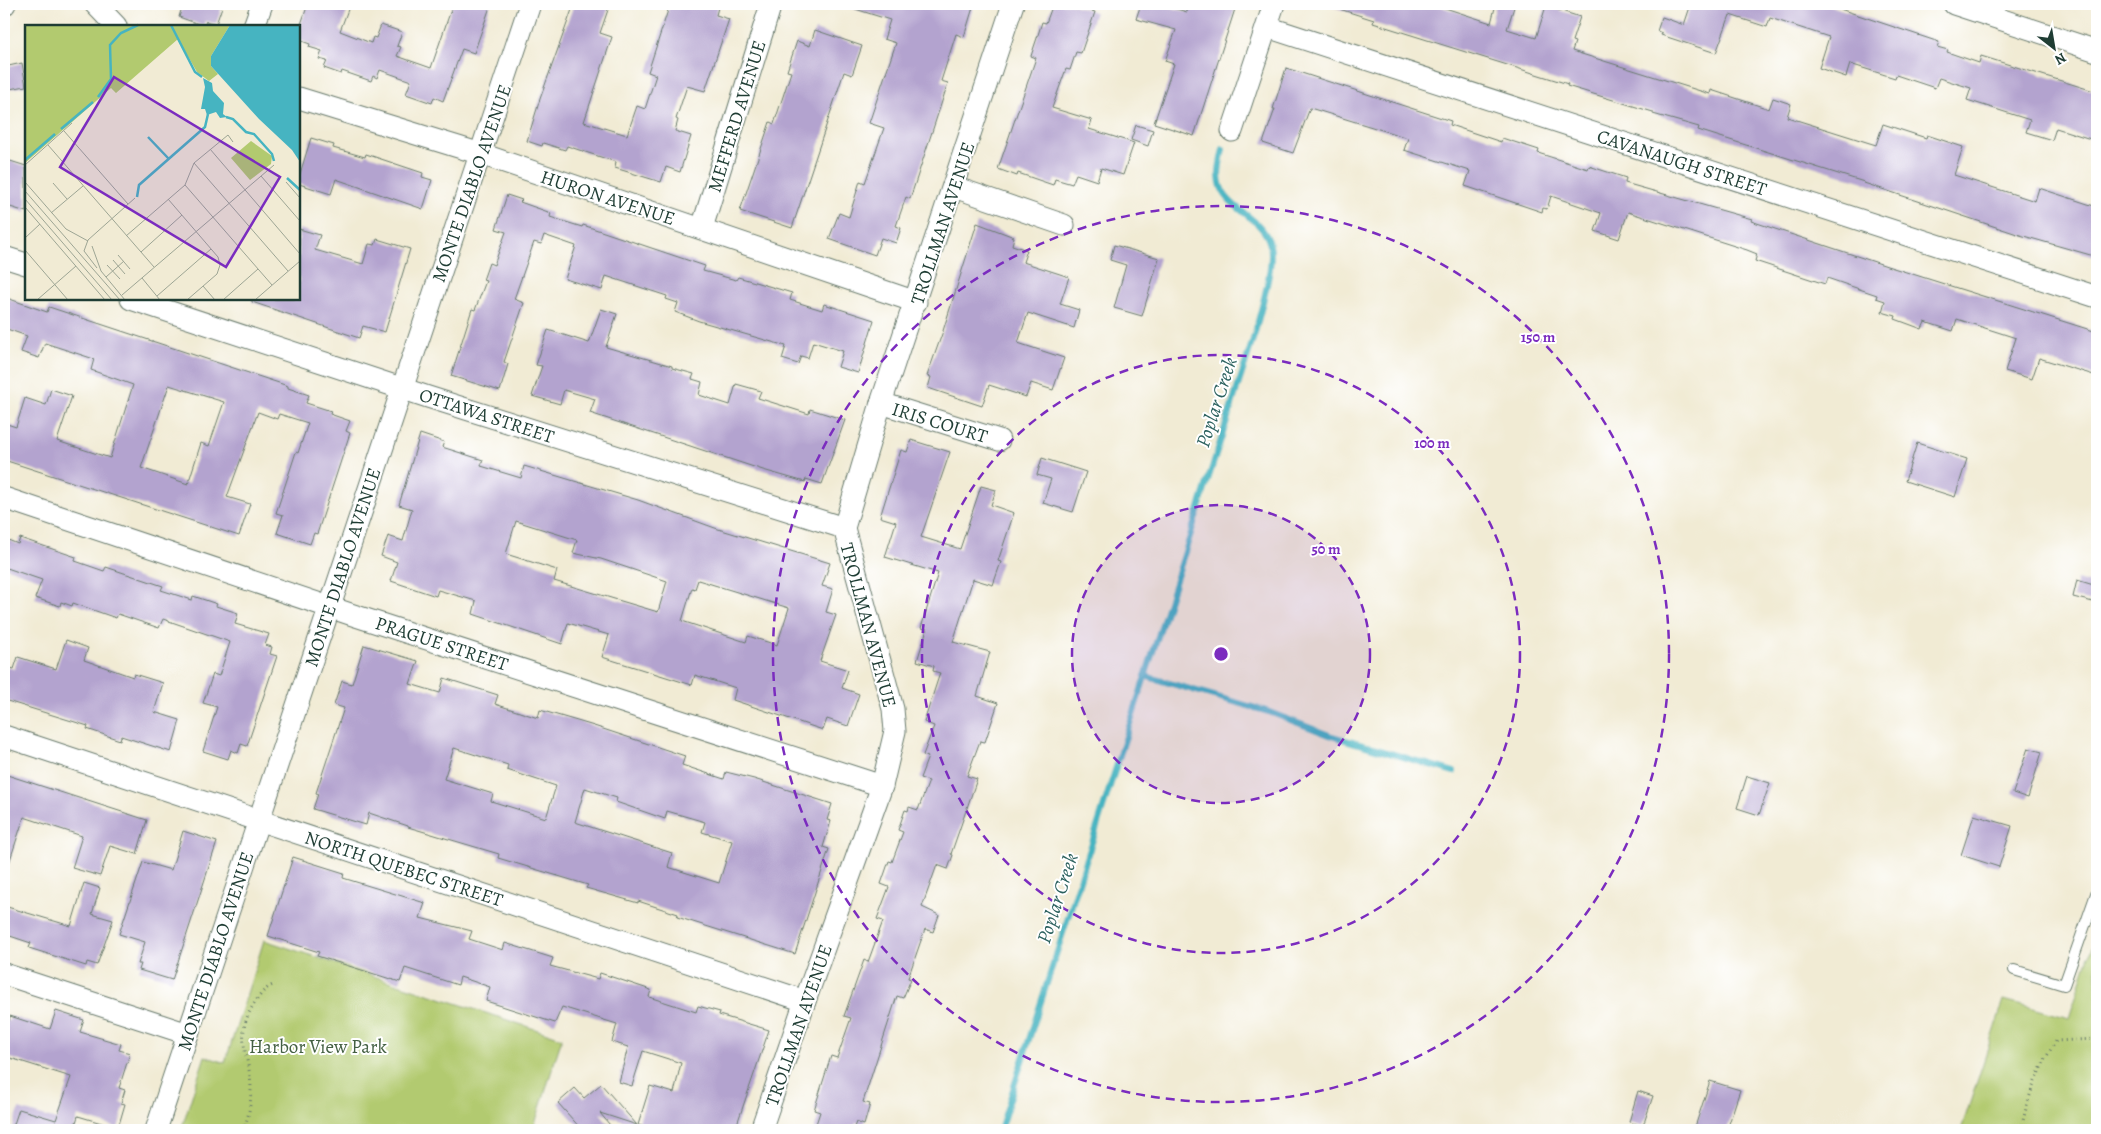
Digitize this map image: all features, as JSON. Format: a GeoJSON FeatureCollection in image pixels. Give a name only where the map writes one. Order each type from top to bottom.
{"type":"FeatureCollection","features":[{"type":"Feature","properties":{"kind":"street"},"geometry":{"type":"LineString","coordinates":[[95,4],[115,25]]}},
{"type":"Feature","properties":{"kind":"street"},"geometry":{"type":"LineString","coordinates":[[254,25],[262,4]]}},
{"type":"Feature","properties":{"kind":"street","name":"MONTE DIABLO AVENUE"},"geometry":{"type":"LineString","coordinates":[[156,1130],[530,4]]}},
{"type":"Feature","properties":{"kind":"street","name":"MEFFERD AVENUE"},"geometry":{"type":"LineString","coordinates":[[702,228],[771,4]]}},
{"type":"Feature","properties":{"kind":"street","name":"TROLLMAN AVENUE"},"geometry":{"type":"LineString","coordinates":[[761,1130],[805,1000],[882,786],[895,731],[893,710],[844,528],[881,403],[916,302],[1013,4]]}},
{"type":"Feature","properties":{"kind":"street"},"geometry":{"type":"LineString","coordinates":[[1232,131],[1274,4]]}},
{"type":"Feature","properties":{"kind":"street"},"geometry":{"type":"LineString","coordinates":[[1954,4],[2097,50]]}},
{"type":"Feature","properties":{"kind":"street","name":"CAVANAUGH STREET"},"geometry":{"type":"LineString","coordinates":[[1267,27],[2097,297]]}},
{"type":"Feature","properties":{"kind":"street","name":"HURON AVENUE"},"geometry":{"type":"LineString","coordinates":[[300,98],[481,154],[916,302]]}},
{"type":"Feature","properties":{"kind":"street"},"geometry":{"type":"LineString","coordinates":[[954,187],[1064,225]]}},
{"type":"Feature","properties":{"kind":"street"},"geometry":{"type":"LineString","coordinates":[[4,257],[25,264]]}},
{"type":"Feature","properties":{"kind":"street","name":"OTTAWA STREET"},"geometry":{"type":"LineString","coordinates":[[134,300],[402,388],[844,528]]}},
{"type":"Feature","properties":{"kind":"street","name":"IRIS COURT"},"geometry":{"type":"LineString","coordinates":[[881,403],[1000,440]]}},
{"type":"Feature","properties":{"kind":"street","name":"PRAGUE STREET"},"geometry":{"type":"LineString","coordinates":[[4,498],[329,607],[882,786]]}},
{"type":"Feature","properties":{"kind":"street","name":"NORTH QUEBEC STREET"},"geometry":{"type":"LineString","coordinates":[[4,736],[805,1000]]}},
{"type":"Feature","properties":{"kind":"street"},"geometry":{"type":"LineString","coordinates":[[4,974],[188,1034]]}},
{"type":"Feature","properties":{"kind":"lane"},"geometry":{"type":"LineString","coordinates":[[2014,970],[2064,985],[2097,891]]}},
{"type":"Feature","properties":{"kind":"path"},"geometry":{"type":"LineString","coordinates":[[243,1130],[251,1103],[251,1087],[243,1047],[244,1027],[251,1008],[259,996],[272,986]]}},
{"type":"Feature","properties":{"kind":"path"},"geometry":{"type":"LineString","coordinates":[[2021,1130],[2033,1084],[2040,1066],[2056,1041],[2097,1039]]}},
{"type":"Feature","properties":{"kind":"green space"},"geometry":{"type":"Polygon","coordinates":[[[2097,931],[2097,1130],[1961,1130],[2004,1000],[2069,1018],[2097,931]]]}},
{"type":"Feature","properties":{"kind":"green space","name":"Harbor View Park"},"geometry":{"type":"Polygon","coordinates":[[[264,940],[562,1038],[533,1130],[181,1130],[205,1056],[225,1063],[264,940]]]}},
{"type":"Feature","properties":{"kind":"building"},"geometry":{"type":"Polygon","coordinates":[[[183,4],[223,4],[216,24],[206,21],[204,25],[201,25],[179,17],[183,4]]]}},
{"type":"Feature","properties":{"kind":"building"},"geometry":{"type":"Polygon","coordinates":[[[308,4],[350,4],[340,31],[371,43],[373,37],[376,38],[381,25],[402,32],[397,46],[401,47],[397,56],[431,68],[453,4],[491,4],[474,53],[462,49],[443,101],[434,97],[432,103],[406,94],[411,81],[380,70],[377,78],[373,76],[371,81],[342,71],[341,74],[324,68],[327,61],[319,59],[322,51],[309,47],[310,44],[300,40],[300,27],[308,4]]]}},
{"type":"Feature","properties":{"kind":"building"},"geometry":{"type":"Polygon","coordinates":[[[574,4],[610,4],[600,33],[612,37],[584,122],[627,135],[637,106],[645,109],[656,75],[648,72],[670,4],[719,4],[716,15],[729,19],[705,91],[687,86],[676,119],[678,120],[675,131],[691,136],[680,172],[666,167],[661,182],[615,168],[616,162],[567,146],[565,150],[543,143],[542,146],[527,141],[574,4]]]}},
{"type":"Feature","properties":{"kind":"building"},"geometry":{"type":"Polygon","coordinates":[[[850,4],[974,4],[964,37],[956,34],[941,81],[948,83],[910,199],[906,197],[896,226],[901,228],[896,243],[881,238],[875,255],[829,239],[839,213],[849,217],[860,181],[865,183],[884,128],[869,123],[896,43],[884,39],[890,20],[849,7],[850,4]]]}},
{"type":"Feature","properties":{"kind":"building"},"geometry":{"type":"Polygon","coordinates":[[[1053,4],[1071,4],[1095,12],[1081,53],[1076,52],[1070,70],[1066,69],[1052,108],[1092,120],[1089,129],[1134,143],[1123,175],[1101,168],[1097,181],[1076,174],[1072,184],[1055,179],[1053,185],[1018,173],[1017,176],[998,169],[1036,58],[1031,56],[1042,22],[1046,23],[1053,4]]]}},
{"type":"Feature","properties":{"kind":"building"},"geometry":{"type":"Polygon","coordinates":[[[1141,4],[1159,4],[1187,12],[1190,4],[1219,4],[1235,9],[1194,136],[1154,123],[1174,64],[1165,61],[1176,30],[1136,19],[1141,4]]]}},
{"type":"Feature","properties":{"kind":"building"},"geometry":{"type":"Polygon","coordinates":[[[1334,4],[1433,4],[1491,23],[1496,4],[1515,4],[1507,29],[1536,38],[1546,6],[1580,17],[1572,41],[1575,42],[1572,51],[1710,94],[1711,90],[1769,109],[1773,98],[1791,104],[1787,117],[1876,145],[1883,124],[1926,138],[1927,135],[1963,147],[1954,175],[2035,201],[2039,188],[2097,207],[2097,247],[2094,256],[2020,235],[1864,182],[1698,130],[1699,127],[1567,86],[1568,84],[1373,23],[1374,20],[1333,7],[1334,4]]]}},
{"type":"Feature","properties":{"kind":"building"},"geometry":{"type":"Polygon","coordinates":[[[1691,4],[1825,4],[1939,42],[1937,47],[1979,63],[1981,56],[2097,92],[2097,141],[2056,128],[2052,140],[2026,132],[2030,120],[1967,100],[1971,88],[1939,78],[1935,88],[1896,75],[1895,78],[1850,64],[1846,77],[1819,68],[1829,37],[1770,18],[1767,27],[1730,15],[1716,53],[1661,35],[1662,33],[1657,31],[1662,17],[1684,25],[1691,4]]]}},
{"type":"Feature","properties":{"kind":"building"},"geometry":{"type":"Polygon","coordinates":[[[815,30],[862,46],[852,75],[844,72],[792,228],[740,211],[770,122],[774,124],[791,72],[787,71],[797,41],[810,46],[815,30]]]}},
{"type":"Feature","properties":{"kind":"building"},"geometry":{"type":"Polygon","coordinates":[[[22,63],[25,86],[4,90],[4,67],[22,63]]]}},
{"type":"Feature","properties":{"kind":"building"},"geometry":{"type":"Polygon","coordinates":[[[1286,68],[1451,121],[1450,125],[1501,142],[1502,138],[1539,150],[1538,153],[1588,169],[1589,166],[1626,178],[1625,183],[1752,219],[1751,221],[1887,266],[2097,332],[2097,376],[2039,358],[2032,379],[2005,371],[2016,338],[1957,319],[1953,331],[1925,322],[1922,329],[1895,319],[1896,316],[1882,312],[1885,301],[1876,298],[1877,295],[1827,278],[1825,284],[1755,261],[1757,254],[1747,250],[1628,212],[1619,239],[1595,231],[1601,213],[1551,196],[1547,209],[1543,208],[1542,212],[1465,186],[1470,171],[1404,150],[1408,138],[1310,108],[1293,153],[1263,143],[1275,109],[1273,109],[1286,68]]]}},
{"type":"Feature","properties":{"kind":"building"},"geometry":{"type":"Polygon","coordinates":[[[1136,125],[1153,130],[1148,146],[1131,140],[1136,125]]]}},
{"type":"Feature","properties":{"kind":"building"},"geometry":{"type":"Polygon","coordinates":[[[311,138],[334,145],[333,148],[365,157],[366,154],[423,173],[422,177],[432,180],[423,209],[336,179],[331,194],[300,184],[300,174],[311,138]]]}},
{"type":"Feature","properties":{"kind":"building"},"geometry":{"type":"Polygon","coordinates":[[[4,159],[25,166],[25,212],[4,205],[4,159]]]}},
{"type":"Feature","properties":{"kind":"building"},"geometry":{"type":"Polygon","coordinates":[[[507,195],[522,200],[520,202],[551,213],[550,217],[582,227],[583,225],[705,266],[703,271],[736,280],[738,277],[792,293],[790,300],[822,310],[824,304],[874,320],[858,373],[838,367],[843,351],[813,342],[808,358],[801,356],[798,364],[782,359],[786,346],[699,321],[675,312],[678,303],[666,299],[667,296],[606,276],[602,290],[565,279],[576,246],[544,235],[541,244],[534,242],[514,299],[524,303],[504,362],[508,364],[500,391],[451,376],[472,309],[475,310],[486,281],[483,280],[489,263],[494,265],[506,232],[496,229],[507,195]]]}},
{"type":"Feature","properties":{"kind":"building"},"geometry":{"type":"Polygon","coordinates":[[[977,223],[1014,237],[1012,245],[1027,250],[1023,262],[1069,277],[1060,304],[1079,310],[1074,328],[1028,313],[1018,343],[1064,358],[1053,390],[1031,383],[1026,397],[989,385],[982,406],[928,388],[931,377],[927,376],[977,223]]]}},
{"type":"Feature","properties":{"kind":"building"},"geometry":{"type":"Polygon","coordinates":[[[300,229],[320,235],[315,250],[363,264],[369,244],[375,245],[377,239],[410,249],[385,332],[363,326],[359,338],[252,302],[252,300],[300,300],[300,229]]]}},
{"type":"Feature","properties":{"kind":"building"},"geometry":{"type":"Polygon","coordinates":[[[1114,245],[1159,258],[1142,316],[1114,308],[1126,265],[1110,260],[1114,245]]]}},
{"type":"Feature","properties":{"kind":"building"},"geometry":{"type":"Polygon","coordinates":[[[4,297],[47,312],[49,307],[288,386],[288,388],[309,395],[306,403],[331,411],[330,414],[350,421],[346,431],[350,433],[317,534],[314,533],[310,544],[277,533],[283,515],[276,513],[296,452],[298,453],[308,423],[279,414],[277,419],[258,412],[227,497],[250,504],[239,536],[4,460],[4,423],[16,427],[25,398],[46,405],[51,389],[72,396],[57,441],[110,458],[133,385],[91,370],[94,359],[45,343],[39,358],[21,352],[27,336],[4,328],[4,297]],[[169,385],[141,468],[188,484],[201,443],[209,446],[224,402],[169,385]]]}},
{"type":"Feature","properties":{"kind":"building"},"geometry":{"type":"Polygon","coordinates":[[[601,309],[617,314],[606,347],[694,374],[692,379],[702,382],[699,395],[730,405],[736,384],[761,391],[758,398],[809,414],[810,409],[845,420],[822,484],[806,479],[805,482],[763,470],[590,413],[595,399],[564,390],[560,404],[532,396],[542,366],[536,365],[548,330],[589,343],[601,309]]]}},
{"type":"Feature","properties":{"kind":"building"},"geometry":{"type":"Polygon","coordinates":[[[420,434],[444,442],[442,447],[483,460],[481,466],[521,478],[524,466],[638,500],[715,528],[830,563],[822,586],[833,589],[826,612],[836,615],[820,661],[848,670],[842,688],[859,694],[848,726],[827,719],[823,730],[733,700],[736,688],[695,675],[692,685],[602,657],[609,635],[568,623],[562,644],[473,614],[476,601],[438,590],[436,596],[391,581],[397,562],[381,556],[388,536],[403,541],[412,509],[399,505],[420,434]],[[516,521],[506,554],[557,570],[554,581],[658,612],[667,581],[601,559],[573,553],[577,540],[516,521]],[[698,580],[695,589],[692,588],[682,621],[746,642],[748,636],[777,645],[789,608],[698,580]]]}},
{"type":"Feature","properties":{"kind":"building"},"geometry":{"type":"Polygon","coordinates":[[[911,440],[950,452],[921,537],[960,549],[981,486],[996,490],[991,505],[1014,513],[998,561],[1001,562],[993,585],[973,579],[953,642],[990,652],[977,696],[998,703],[985,742],[980,741],[967,776],[977,779],[951,854],[953,855],[948,869],[937,865],[922,907],[939,915],[933,932],[925,929],[908,978],[911,979],[903,998],[897,996],[863,1102],[870,1104],[864,1125],[856,1122],[853,1130],[814,1130],[820,1112],[814,1110],[831,1056],[837,1058],[851,1018],[844,1016],[864,960],[868,962],[883,921],[877,919],[889,887],[881,884],[889,861],[892,862],[903,832],[898,830],[905,810],[908,811],[909,807],[918,810],[929,781],[920,778],[928,757],[923,755],[934,726],[924,722],[940,673],[933,671],[934,666],[917,661],[927,629],[921,628],[938,573],[885,557],[896,522],[880,517],[901,450],[907,452],[911,440]]]}},
{"type":"Feature","properties":{"kind":"building"},"geometry":{"type":"Polygon","coordinates":[[[1917,443],[1967,459],[1955,497],[1905,481],[1917,443]]]}},
{"type":"Feature","properties":{"kind":"building"},"geometry":{"type":"Polygon","coordinates":[[[1042,458],[1086,472],[1073,512],[1043,503],[1051,479],[1037,475],[1042,458]]]}},
{"type":"Feature","properties":{"kind":"building"},"geometry":{"type":"Polygon","coordinates":[[[20,538],[76,557],[75,561],[104,571],[106,567],[163,586],[161,590],[192,600],[193,596],[217,604],[216,606],[238,613],[235,624],[269,634],[265,645],[272,647],[270,654],[277,656],[247,746],[241,744],[238,753],[231,750],[228,759],[203,751],[217,707],[203,703],[213,674],[219,676],[230,642],[163,619],[159,628],[118,614],[116,618],[73,603],[72,606],[61,602],[60,606],[35,598],[42,580],[4,567],[4,552],[8,540],[18,544],[20,538]]]}},
{"type":"Feature","properties":{"kind":"building"},"geometry":{"type":"Polygon","coordinates":[[[2077,580],[2097,586],[2097,603],[2073,597],[2077,580]]]}},
{"type":"Feature","properties":{"kind":"building"},"geometry":{"type":"Polygon","coordinates":[[[66,640],[88,648],[84,660],[133,677],[134,674],[163,683],[154,712],[180,720],[171,752],[121,736],[120,740],[87,729],[88,726],[4,700],[4,666],[14,669],[18,657],[56,669],[66,640]]]}},
{"type":"Feature","properties":{"kind":"building"},"geometry":{"type":"Polygon","coordinates":[[[364,645],[418,661],[410,684],[440,693],[444,678],[498,695],[495,704],[538,718],[540,710],[685,756],[682,765],[724,779],[726,772],[832,804],[827,820],[831,821],[823,847],[829,849],[795,954],[677,917],[678,914],[638,901],[638,903],[586,888],[588,885],[498,858],[499,854],[408,827],[369,813],[366,825],[313,809],[318,794],[316,793],[344,708],[334,705],[342,681],[352,684],[364,645]],[[454,748],[444,779],[493,794],[491,801],[546,818],[556,786],[507,770],[508,765],[454,748]],[[585,788],[575,822],[672,853],[668,867],[719,883],[732,841],[702,832],[705,822],[667,811],[665,819],[616,802],[617,798],[585,788]]]}},
{"type":"Feature","properties":{"kind":"building"},"geometry":{"type":"Polygon","coordinates":[[[2028,748],[2042,752],[2028,798],[2013,793],[2028,748]]]}},
{"type":"Feature","properties":{"kind":"building"},"geometry":{"type":"Polygon","coordinates":[[[4,774],[147,820],[137,854],[110,846],[100,876],[72,868],[82,836],[24,817],[7,869],[4,868],[4,774]]]}},
{"type":"Feature","properties":{"kind":"building"},"geometry":{"type":"Polygon","coordinates":[[[1747,776],[1770,783],[1759,815],[1737,808],[1747,776]]]}},
{"type":"Feature","properties":{"kind":"building"},"geometry":{"type":"Polygon","coordinates":[[[1974,815],[2012,826],[1999,867],[1961,855],[1974,815]]]}},
{"type":"Feature","properties":{"kind":"building"},"geometry":{"type":"Polygon","coordinates":[[[183,831],[217,842],[172,980],[139,970],[141,964],[138,964],[145,942],[119,934],[143,862],[171,870],[183,831]]]}},
{"type":"Feature","properties":{"kind":"building"},"geometry":{"type":"Polygon","coordinates":[[[293,857],[344,873],[343,878],[425,903],[420,918],[472,931],[469,939],[503,950],[505,943],[553,958],[550,966],[598,979],[600,973],[651,990],[649,997],[696,1012],[698,1006],[720,1012],[719,1015],[769,1030],[735,1130],[655,1130],[638,1125],[650,1086],[674,1093],[681,1063],[643,1051],[632,1086],[619,1082],[628,1047],[612,1042],[617,1024],[562,1007],[555,1023],[486,1001],[490,987],[460,977],[458,985],[405,968],[400,982],[317,956],[319,952],[268,936],[293,857]]]}},
{"type":"Feature","properties":{"kind":"building"},"geometry":{"type":"Polygon","coordinates":[[[84,883],[100,888],[92,914],[113,920],[97,965],[87,962],[86,966],[29,948],[31,943],[4,934],[4,906],[71,926],[84,883]]]}},
{"type":"Feature","properties":{"kind":"building"},"geometry":{"type":"Polygon","coordinates":[[[56,1011],[84,1020],[80,1032],[121,1044],[119,1050],[130,1053],[119,1088],[125,1090],[121,1103],[125,1104],[118,1128],[78,1116],[75,1130],[12,1130],[19,1109],[56,1120],[71,1077],[4,1056],[4,1020],[9,1021],[10,1016],[50,1029],[56,1011]]]}},
{"type":"Feature","properties":{"kind":"building"},"geometry":{"type":"Polygon","coordinates":[[[1710,1081],[1740,1090],[1727,1130],[1694,1130],[1710,1081]]]}},
{"type":"Feature","properties":{"kind":"building"},"geometry":{"type":"Polygon","coordinates":[[[601,1084],[637,1125],[600,1113],[614,1130],[582,1130],[558,1103],[575,1088],[584,1098],[601,1084]]]}},
{"type":"Feature","properties":{"kind":"building"},"geometry":{"type":"Polygon","coordinates":[[[1638,1091],[1653,1096],[1643,1126],[1629,1122],[1638,1091]]]}},
{"type":"Feature","properties":{"kind":"waterway","name":"Poplar Creek"},"geometry":{"type":"LineString","coordinates":[[1000,1130],[1255,333],[1266,288],[1270,264],[1270,245],[1260,227],[1236,207],[1223,192],[1219,175],[1223,149]]}},
{"type":"Feature","properties":{"kind":"waterway","name":"Poplar Creek"},"geometry":{"type":"LineString","coordinates":[[1145,676],[1269,712],[1332,736],[1454,772]]}}]}
